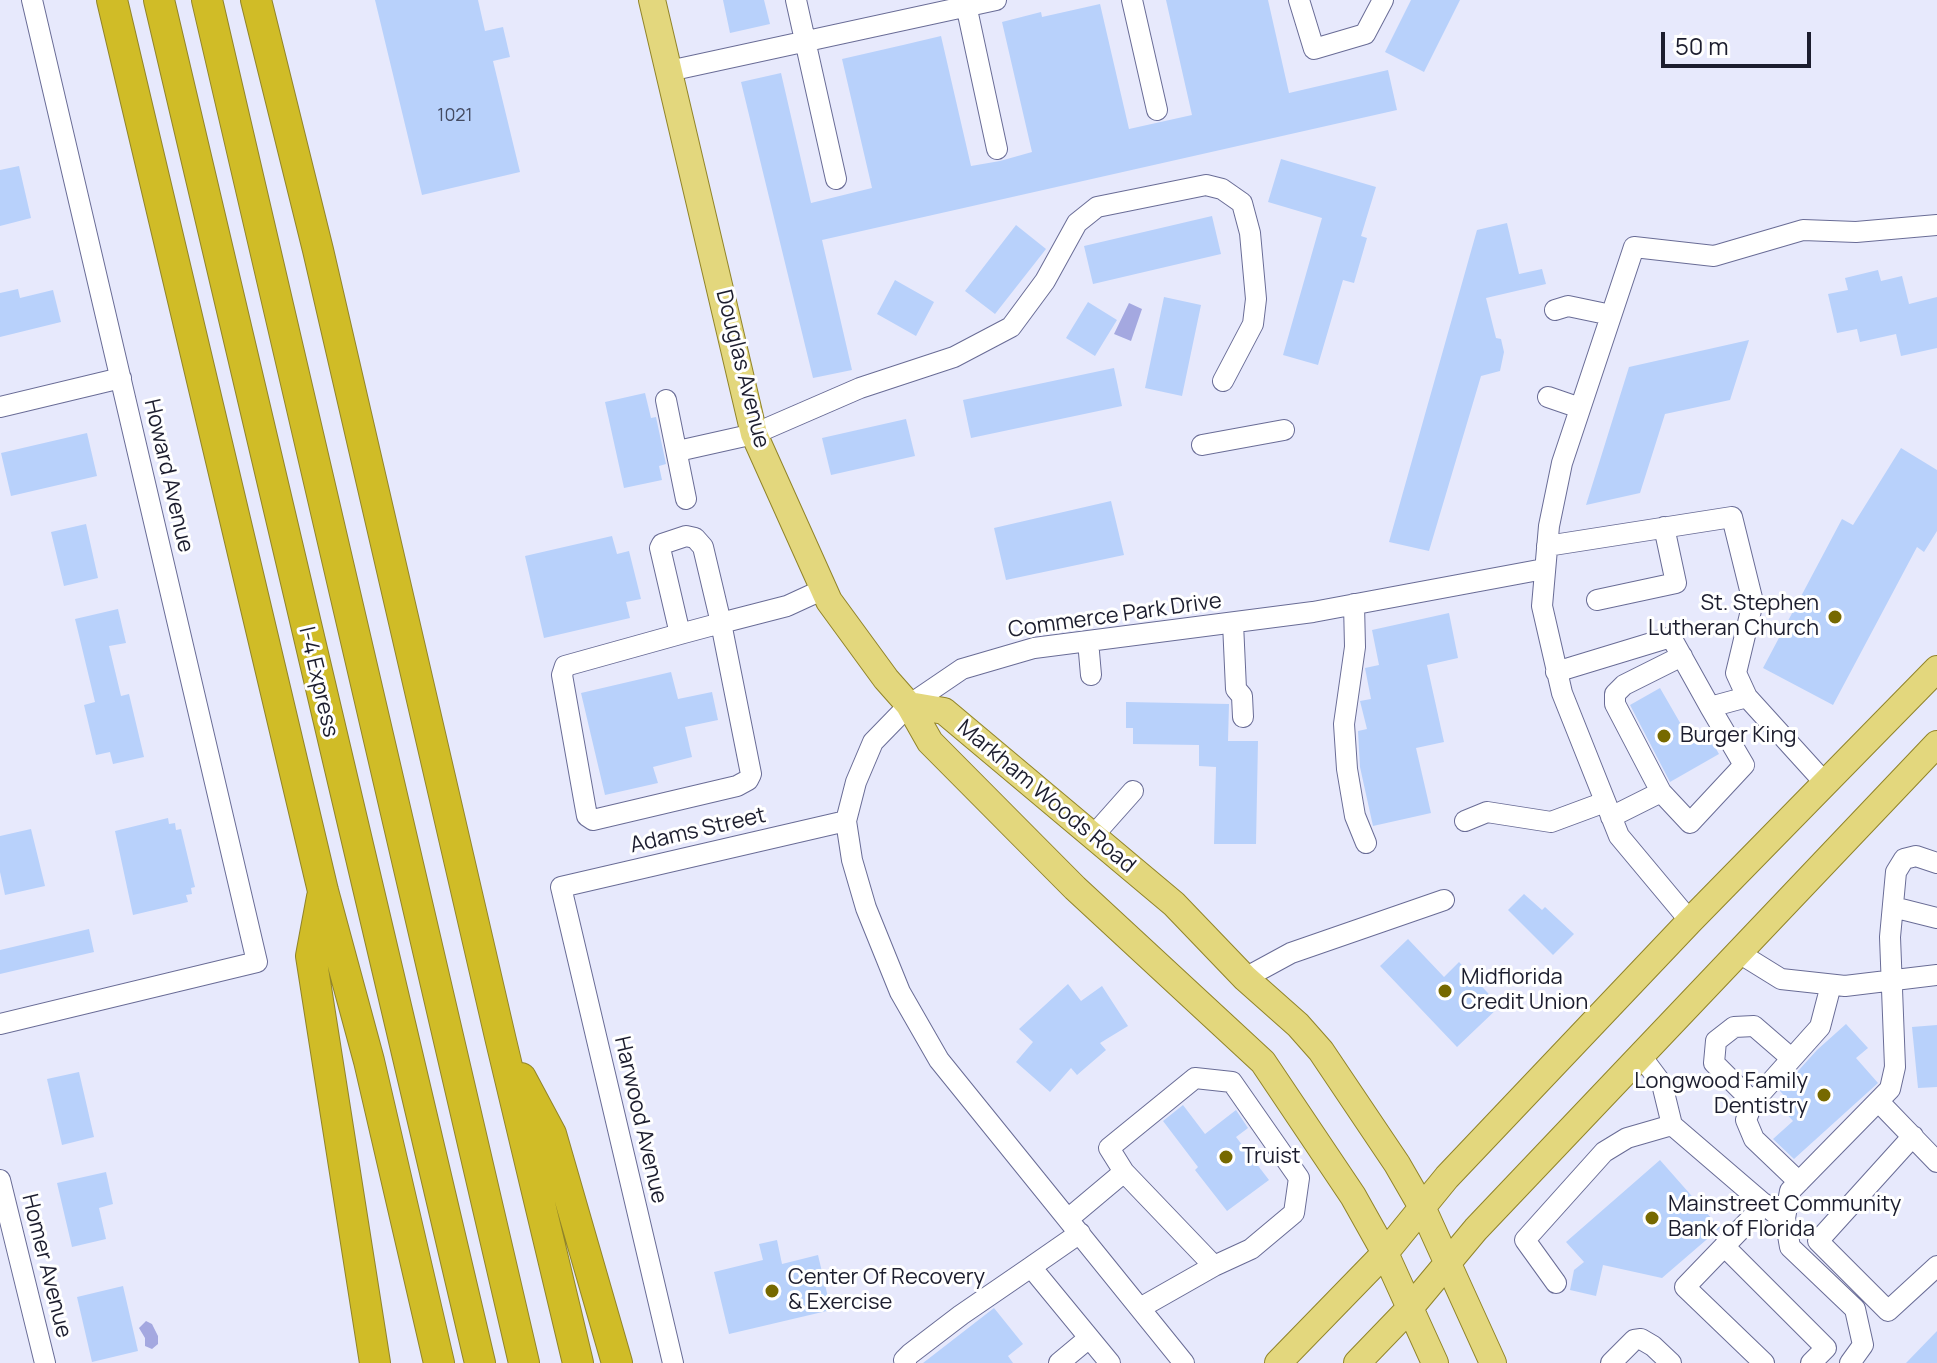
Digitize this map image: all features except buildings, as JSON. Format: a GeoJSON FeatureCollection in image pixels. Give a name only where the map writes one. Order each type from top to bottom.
{"type":"FeatureCollection","features":[{"type":"Feature","properties":{"kind":"highway"},"geometry":{"type":"LineString","coordinates":[[112,0],[323,891],[369,1061],[439,1363]]}},
{"type":"Feature","properties":{"kind":"highway","name":"I-4 Express"},"geometry":{"type":"LineString","coordinates":[[159,0],[480,1363]]}},
{"type":"Feature","properties":{"kind":"highway"},"geometry":{"type":"LineString","coordinates":[[207,0],[524,1363]]}},
{"type":"Feature","properties":{"kind":"highway"},"geometry":{"type":"LineString","coordinates":[[256,0],[318,250],[578,1363]]}},
{"type":"Feature","properties":{"kind":"highway"},"geometry":{"type":"LineString","coordinates":[[323,891],[311,956],[375,1363]]}},
{"type":"Feature","properties":{"kind":"highway"},"geometry":{"type":"LineString","coordinates":[[501,1041],[551,1134],[617,1363]]}},
{"type":"Feature","properties":{"kind":"main road","name":"Douglas Avenue"},"geometry":{"type":"LineString","coordinates":[[652,0],[754,434],[829,601],[909,705]]}},
{"type":"Feature","properties":{"kind":"main road"},"geometry":{"type":"LineString","coordinates":[[1278,1363],[1385,1253],[1447,1177],[1690,921],[1937,669]]}},
{"type":"Feature","properties":{"kind":"main road","name":"Markham Woods Road"},"geometry":{"type":"LineString","coordinates":[[909,705],[944,711],[1174,904],[1245,978],[1298,1025],[1321,1051],[1397,1164],[1423,1209],[1493,1363]]}},
{"type":"Feature","properties":{"kind":"main road","name":"Markham Woods Road"},"geometry":{"type":"LineString","coordinates":[[909,705],[930,742],[1075,888],[1263,1062],[1353,1196],[1385,1253],[1435,1363]]}},
{"type":"Feature","properties":{"kind":"main road"},"geometry":{"type":"LineString","coordinates":[[1357,1363],[1410,1308],[1476,1229],[1937,744]]}},
{"type":"Feature","properties":{"kind":"street","name":"Howard Avenue"},"geometry":{"type":"LineString","coordinates":[[0,1024],[257,962],[32,0]]}},
{"type":"Feature","properties":{"kind":"street"},"geometry":{"type":"LineString","coordinates":[[796,0],[836,179]]}},
{"type":"Feature","properties":{"kind":"street"},"geometry":{"type":"LineString","coordinates":[[669,71],[966,3],[996,0]]}},
{"type":"Feature","properties":{"kind":"street"},"geometry":{"type":"LineString","coordinates":[[1132,0],[1157,110]]}},
{"type":"Feature","properties":{"kind":"street"},"geometry":{"type":"LineString","coordinates":[[1299,0],[1314,49],[1365,34],[1383,0]]}},
{"type":"Feature","properties":{"kind":"street"},"geometry":{"type":"LineString","coordinates":[[966,3],[997,149]]}},
{"type":"Feature","properties":{"kind":"street"},"geometry":{"type":"LineString","coordinates":[[678,451],[754,434],[860,388],[954,357],[1011,327],[1045,281],[1077,223],[1097,207],[1206,185],[1222,189],[1242,203],[1253,259],[1256,299],[1253,324],[1223,381]]}},
{"type":"Feature","properties":{"kind":"street"},"geometry":{"type":"LineString","coordinates":[[1690,921],[1619,836],[1556,672],[1542,606],[1547,546],[1562,463],[1634,247],[1714,256],[1803,230],[1856,232],[1937,225]]}},
{"type":"Feature","properties":{"kind":"street"},"geometry":{"type":"LineString","coordinates":[[1562,302],[1611,315]]}},
{"type":"Feature","properties":{"kind":"street"},"geometry":{"type":"LineString","coordinates":[[0,407],[121,378]]}},
{"type":"Feature","properties":{"kind":"street"},"geometry":{"type":"LineString","coordinates":[[1548,397],[1580,408]]}},
{"type":"Feature","properties":{"kind":"street"},"geometry":{"type":"LineString","coordinates":[[666,400],[686,499]]}},
{"type":"Feature","properties":{"kind":"street"},"geometry":{"type":"LineString","coordinates":[[1202,445],[1284,430]]}},
{"type":"Feature","properties":{"kind":"street"},"geometry":{"type":"LineString","coordinates":[[1547,546],[1732,517],[1753,602],[1736,673],[1747,697],[1825,783]]}},
{"type":"Feature","properties":{"kind":"street"},"geometry":{"type":"LineString","coordinates":[[1597,600],[1676,583],[1664,527]]}},
{"type":"Feature","properties":{"kind":"street"},"geometry":{"type":"LineString","coordinates":[[680,634],[660,548],[662,544],[686,536],[695,538],[703,547],[721,623],[751,774],[748,780],[737,786],[593,820],[587,816],[582,792],[562,675],[565,666],[680,634],[721,623],[787,606],[824,589]]}},
{"type":"Feature","properties":{"kind":"street","name":"Commerce Park Drive"},"geometry":{"type":"LineString","coordinates":[[1184,1363],[939,1060],[900,992],[863,896],[852,860],[846,821],[856,782],[873,742],[909,705],[962,669],[1034,648],[1233,623],[1544,569]]}},
{"type":"Feature","properties":{"kind":"street"},"geometry":{"type":"LineString","coordinates":[[1354,604],[1355,647],[1344,724],[1355,816],[1366,843]]}},
{"type":"Feature","properties":{"kind":"street"},"geometry":{"type":"LineString","coordinates":[[1233,623],[1236,689],[1242,696],[1243,717]]}},
{"type":"Feature","properties":{"kind":"street"},"geometry":{"type":"LineString","coordinates":[[1556,672],[1671,637],[1682,656],[1710,707],[1744,765],[1690,823],[1661,792],[1615,704],[1615,694],[1624,685],[1682,656]]}},
{"type":"Feature","properties":{"kind":"street"},"geometry":{"type":"LineString","coordinates":[[1088,641],[1091,675]]}},
{"type":"Feature","properties":{"kind":"street"},"geometry":{"type":"LineString","coordinates":[[1710,707],[1747,697]]}},
{"type":"Feature","properties":{"kind":"street"},"geometry":{"type":"LineString","coordinates":[[1093,836],[1133,791]]}},
{"type":"Feature","properties":{"kind":"street"},"geometry":{"type":"LineString","coordinates":[[1465,821],[1487,812],[1551,822],[1608,809],[1661,792]]}},
{"type":"Feature","properties":{"kind":"street","name":"Adams Street"},"geometry":{"type":"LineString","coordinates":[[561,887],[846,821]]}},
{"type":"Feature","properties":{"kind":"street"},"geometry":{"type":"LineString","coordinates":[[1850,1363],[1863,1345],[1855,1309],[1790,1247],[1785,1222],[1790,1191],[1890,1089],[1895,1067],[1890,937],[1896,872],[1904,859],[1916,856],[1937,863]]}},
{"type":"Feature","properties":{"kind":"street","name":"Harwood Avenue"},"geometry":{"type":"LineString","coordinates":[[561,887],[673,1363]]}},
{"type":"Feature","properties":{"kind":"street"},"geometry":{"type":"LineString","coordinates":[[1245,978],[1291,953],[1444,900]]}},
{"type":"Feature","properties":{"kind":"street"},"geometry":{"type":"LineString","coordinates":[[1893,907],[1937,918]]}},
{"type":"Feature","properties":{"kind":"street"},"geometry":{"type":"LineString","coordinates":[[1739,953],[1781,979],[1831,985],[1892,982],[1937,975]]}},
{"type":"Feature","properties":{"kind":"street"},"geometry":{"type":"LineString","coordinates":[[1799,1182],[1754,1139],[1746,1120],[1753,1102],[1820,1027],[1831,985]]}},
{"type":"Feature","properties":{"kind":"street"},"geometry":{"type":"LineString","coordinates":[[1753,1102],[1714,1063],[1716,1041],[1734,1027],[1754,1026],[1791,1058]]}},
{"type":"Feature","properties":{"kind":"street"},"geometry":{"type":"LineString","coordinates":[[1641,1056],[1662,1084],[1672,1125],[1785,1222]]}},
{"type":"Feature","properties":{"kind":"street"},"geometry":{"type":"LineString","coordinates":[[1140,1308],[1251,1249],[1294,1213],[1299,1178],[1232,1082],[1195,1078],[1109,1148],[1124,1172],[1214,1266]]}},
{"type":"Feature","properties":{"kind":"street"},"geometry":{"type":"LineString","coordinates":[[1879,1102],[1937,1162]]}},
{"type":"Feature","properties":{"kind":"street"},"geometry":{"type":"LineString","coordinates":[[1556,1283],[1525,1240],[1604,1152],[1627,1138],[1672,1125]]}},
{"type":"Feature","properties":{"kind":"street"},"geometry":{"type":"LineString","coordinates":[[1913,1136],[1818,1241],[1888,1311],[1937,1266]]}},
{"type":"Feature","properties":{"kind":"street"},"geometry":{"type":"LineString","coordinates":[[904,1362],[961,1315],[1031,1267],[1124,1172]]}},
{"type":"Feature","properties":{"kind":"street","name":"Homer Avenue"},"geometry":{"type":"LineString","coordinates":[[0,1180],[45,1363]]}},
{"type":"Feature","properties":{"kind":"street"},"geometry":{"type":"LineString","coordinates":[[1764,1363],[1685,1287],[1765,1204]]}},
{"type":"Feature","properties":{"kind":"street"},"geometry":{"type":"LineString","coordinates":[[1724,1246],[1826,1348],[1811,1363]]}},
{"type":"Feature","properties":{"kind":"street"},"geometry":{"type":"LineString","coordinates":[[1031,1267],[1110,1363]]}},
{"type":"Feature","properties":{"kind":"street"},"geometry":{"type":"LineString","coordinates":[[1062,1362],[1089,1338]]}},
{"type":"Feature","properties":{"kind":"street"},"geometry":{"type":"LineString","coordinates":[[1611,1363],[1634,1340],[1641,1339],[1671,1363]]}},
{"type":"Feature","properties":{"kind":"water"},"geometry":{"type":"Polygon","coordinates":[[[1129,303],[1142,309],[1131,341],[1114,334],[1129,303]]]}},
{"type":"Feature","properties":{"kind":"water"},"geometry":{"type":"Polygon","coordinates":[[[146,1321],[152,1324],[158,1336],[158,1344],[152,1349],[145,1346],[145,1338],[139,1328],[146,1321]]]}},
{"type":"Feature","properties":{"kind":"place","name":"St. Stephen Lutheran Church"},"geometry":{"type":"Point","coordinates":[1835,617]}},
{"type":"Feature","properties":{"kind":"place","name":"Burger King"},"geometry":{"type":"Point","coordinates":[1664,736]}},
{"type":"Feature","properties":{"kind":"place","name":"Midflorida Credit Union"},"geometry":{"type":"Point","coordinates":[1445,991]}},
{"type":"Feature","properties":{"kind":"place","name":"Longwood Family Dentistry"},"geometry":{"type":"Point","coordinates":[1824,1095]}},
{"type":"Feature","properties":{"kind":"place","name":"Truist"},"geometry":{"type":"Point","coordinates":[1226,1157]}},
{"type":"Feature","properties":{"kind":"place","name":"Mainstreet Community Bank of Florida"},"geometry":{"type":"Point","coordinates":[1652,1218]}},
{"type":"Feature","properties":{"kind":"place","name":"Center Of Recovery & Exercise"},"geometry":{"type":"Point","coordinates":[772,1291]}}]}
